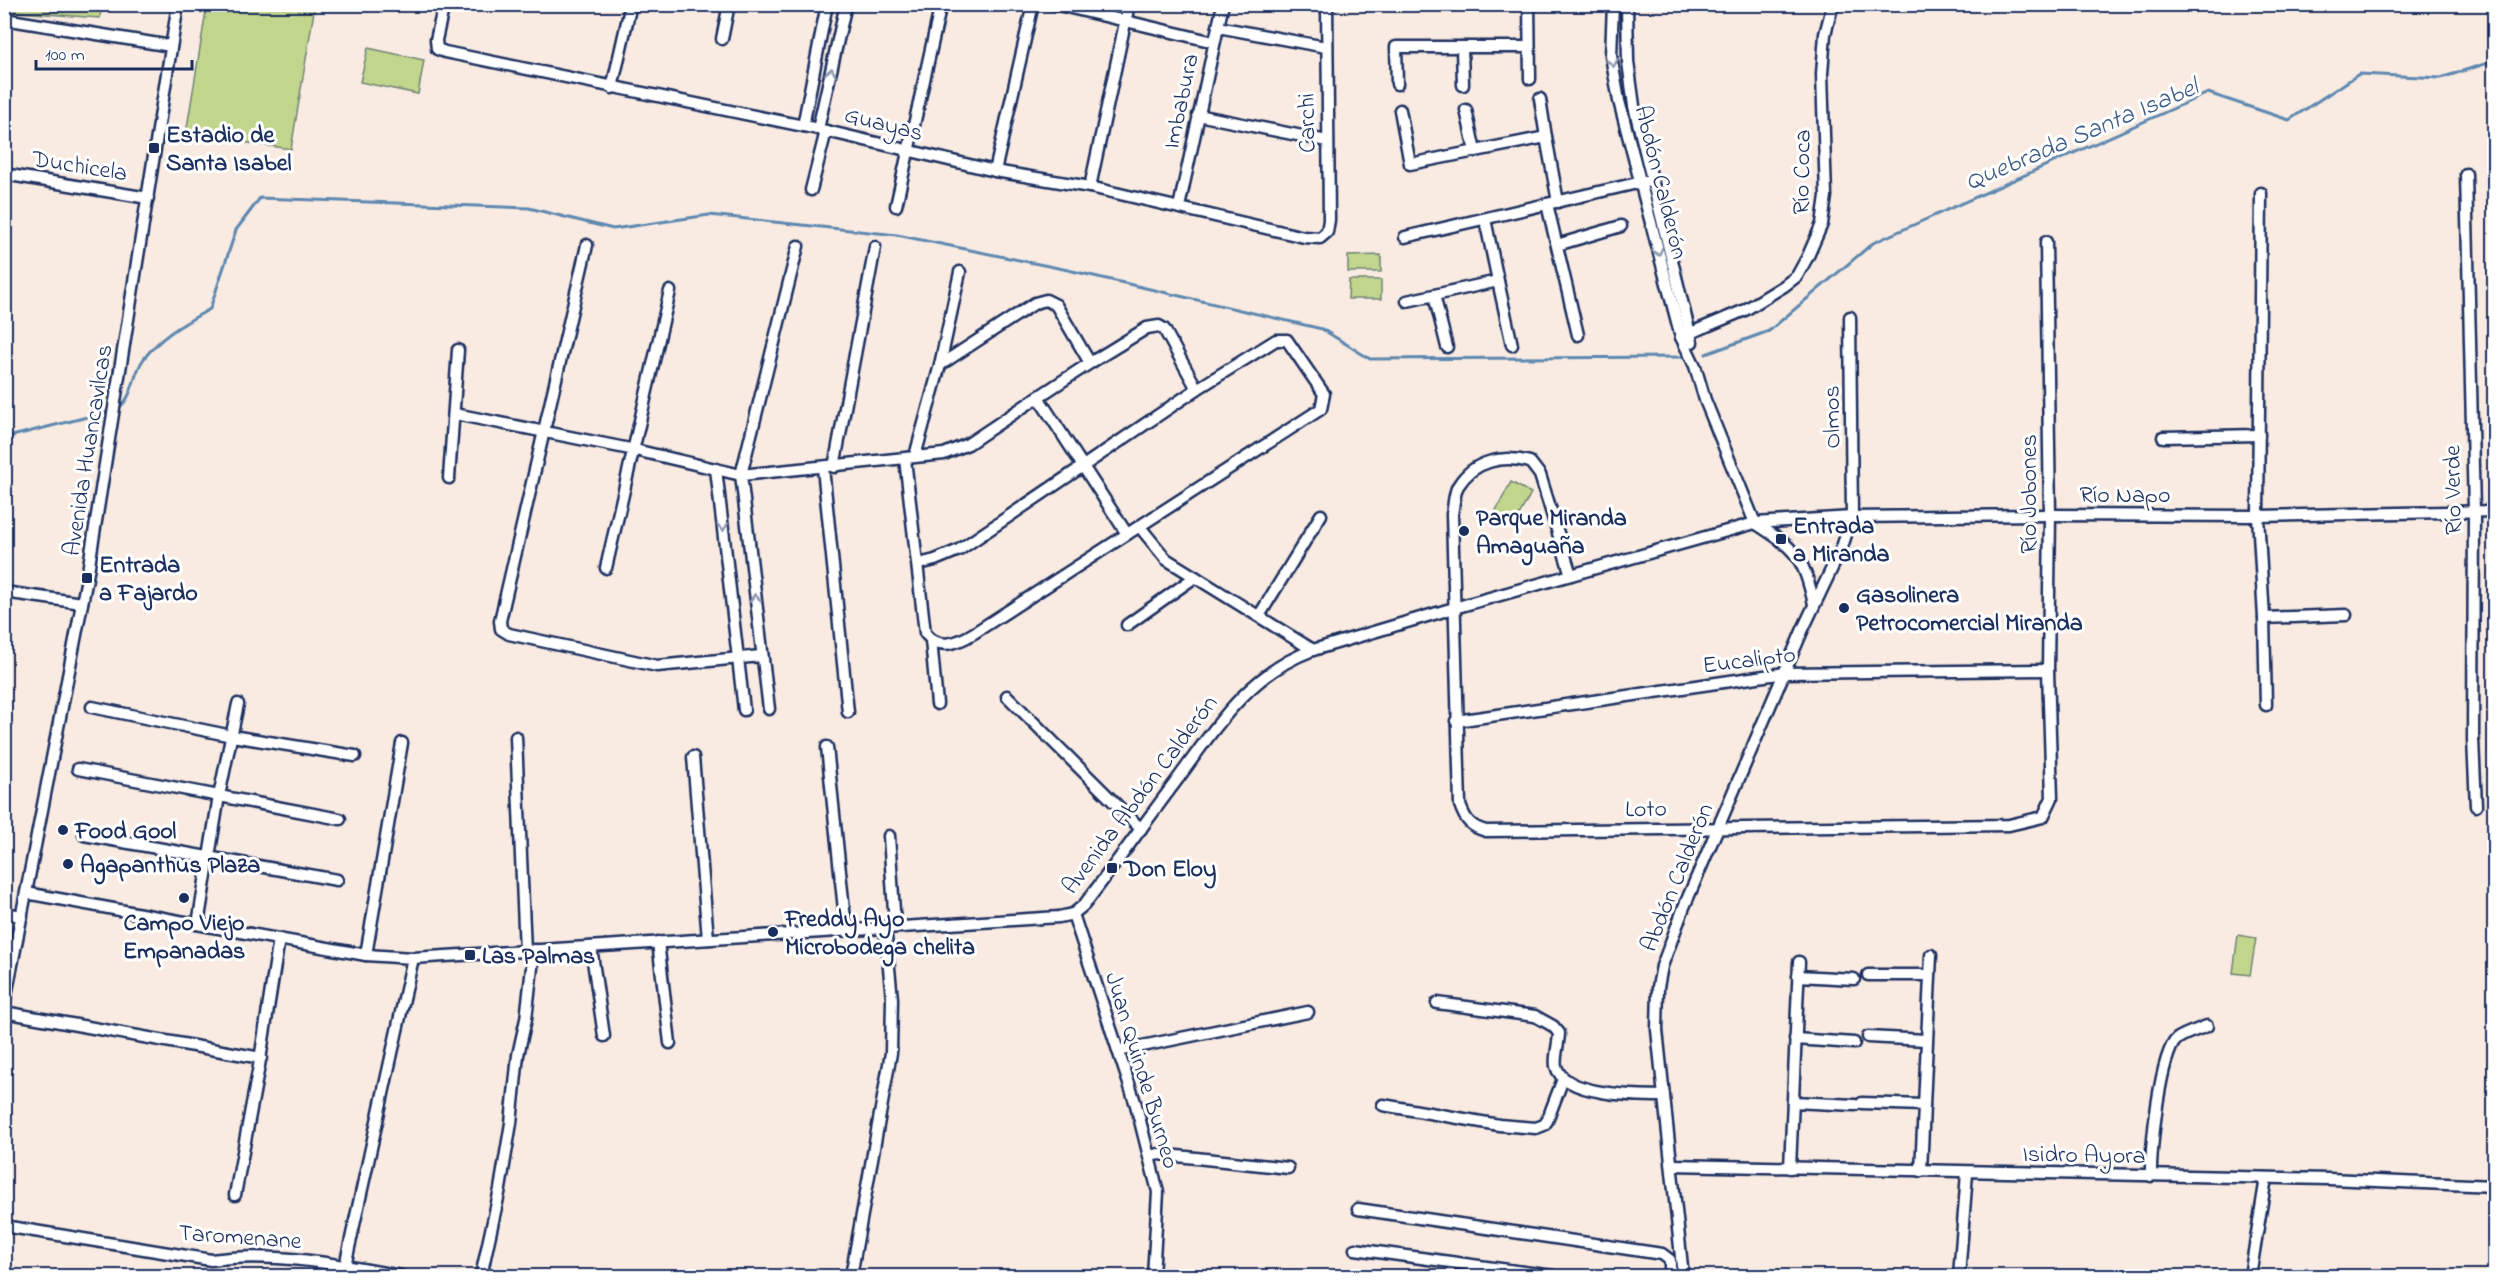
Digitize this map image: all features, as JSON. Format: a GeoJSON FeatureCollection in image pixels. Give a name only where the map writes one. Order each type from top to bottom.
{"type":"FeatureCollection","features":[{"type":"Feature","properties":{"kind":"street","name":"Avenida Huancavilcas"},"geometry":{"type":"LineString","coordinates":[[4,1006],[82,603],[114,419],[178,4]]}},
{"type":"Feature","properties":{"kind":"street","name":"Guayas"},"geometry":{"type":"LineString","coordinates":[[444,4],[436,40],[438,49],[612,88],[822,130],[995,171],[1090,187],[1304,237],[1320,238]]}},
{"type":"Feature","properties":{"kind":"street"},"geometry":{"type":"LineString","coordinates":[[612,88],[631,4]]}},
{"type":"Feature","properties":{"kind":"street"},"geometry":{"type":"LineString","coordinates":[[722,39],[729,4]]}},
{"type":"Feature","properties":{"kind":"street"},"geometry":{"type":"LineString","coordinates":[[802,126],[827,4]]}},
{"type":"Feature","properties":{"kind":"street"},"geometry":{"type":"LineString","coordinates":[[811,190],[846,4]]}},
{"type":"Feature","properties":{"kind":"street"},"geometry":{"type":"LineString","coordinates":[[897,206],[941,4]]}},
{"type":"Feature","properties":{"kind":"street"},"geometry":{"type":"LineString","coordinates":[[995,171],[1033,4]]}},
{"type":"Feature","properties":{"kind":"street"},"geometry":{"type":"LineString","coordinates":[[1054,4],[1214,42]]}},
{"type":"Feature","properties":{"kind":"street"},"geometry":{"type":"LineString","coordinates":[[1090,187],[1129,4]]}},
{"type":"Feature","properties":{"kind":"street","name":"Imbabura"},"geometry":{"type":"LineString","coordinates":[[1179,207],[1223,4]]}},
{"type":"Feature","properties":{"kind":"street","name":"Carchi"},"geometry":{"type":"LineString","coordinates":[[1320,238],[1327,232],[1329,220],[1327,4]]}},
{"type":"Feature","properties":{"kind":"street"},"geometry":{"type":"LineString","coordinates":[[1529,4],[1530,79]]}},
{"type":"Feature","properties":{"kind":"street","name":"Abdón Calderón"},"geometry":{"type":"LineString","coordinates":[[1613,4],[1611,56],[1619,101],[1640,183],[1705,400],[1755,523]]}},
{"type":"Feature","properties":{"kind":"street","name":"Abdón Calderón"},"geometry":{"type":"LineString","coordinates":[[1627,4],[1628,62],[1634,106],[1686,336]]}},
{"type":"Feature","properties":{"kind":"street","name":"Río Coca"},"geometry":{"type":"LineString","coordinates":[[1686,336],[1745,310],[1797,276],[1822,224],[1826,196],[1826,155],[1822,113],[1822,74],[1825,34],[1833,4]]}},
{"type":"Feature","properties":{"kind":"street"},"geometry":{"type":"LineString","coordinates":[[4,19],[171,46]]}},
{"type":"Feature","properties":{"kind":"street"},"geometry":{"type":"LineString","coordinates":[[1218,27],[1326,47]]}},
{"type":"Feature","properties":{"kind":"street"},"geometry":{"type":"LineString","coordinates":[[1397,84],[1396,47],[1529,47]]}},
{"type":"Feature","properties":{"kind":"street"},"geometry":{"type":"LineString","coordinates":[[1462,47],[1463,85]]}},
{"type":"Feature","properties":{"kind":"street"},"geometry":{"type":"LineString","coordinates":[[1540,99],[1557,245],[1578,335]]}},
{"type":"Feature","properties":{"kind":"street"},"geometry":{"type":"LineString","coordinates":[[1400,110],[1410,164],[1545,137]]}},
{"type":"Feature","properties":{"kind":"street"},"geometry":{"type":"LineString","coordinates":[[1466,110],[1475,151]]}},
{"type":"Feature","properties":{"kind":"street"},"geometry":{"type":"LineString","coordinates":[[1198,115],[1328,141]]}},
{"type":"Feature","properties":{"kind":"street","name":"Duchicela"},"geometry":{"type":"LineString","coordinates":[[4,174],[148,198]]}},
{"type":"Feature","properties":{"kind":"street","name":"Río Verde"},"geometry":{"type":"LineString","coordinates":[[2466,174],[2474,511],[2473,739],[2476,806]]}},
{"type":"Feature","properties":{"kind":"street"},"geometry":{"type":"LineString","coordinates":[[1405,237],[1640,183],[1652,178]]}},
{"type":"Feature","properties":{"kind":"street"},"geometry":{"type":"LineString","coordinates":[[2260,193],[2258,516],[2266,705]]}},
{"type":"Feature","properties":{"kind":"street"},"geometry":{"type":"LineString","coordinates":[[1485,219],[1512,345]]}},
{"type":"Feature","properties":{"kind":"street"},"geometry":{"type":"LineString","coordinates":[[1557,245],[1621,226]]}},
{"type":"Feature","properties":{"kind":"street","name":"Río Jobones"},"geometry":{"type":"LineString","coordinates":[[2043,817],[2052,798],[2048,670],[2050,515],[2046,242]]}},
{"type":"Feature","properties":{"kind":"street"},"geometry":{"type":"LineString","coordinates":[[587,245],[500,621],[501,629],[509,634],[657,666],[761,656]]}},
{"type":"Feature","properties":{"kind":"street"},"geometry":{"type":"LineString","coordinates":[[769,709],[741,475],[798,246]]}},
{"type":"Feature","properties":{"kind":"street"},"geometry":{"type":"LineString","coordinates":[[848,712],[828,467],[875,247]]}},
{"type":"Feature","properties":{"kind":"street"},"geometry":{"type":"LineString","coordinates":[[937,704],[931,640],[925,633],[910,458],[940,365],[960,272]]}},
{"type":"Feature","properties":{"kind":"street"},"geometry":{"type":"LineString","coordinates":[[1407,301],[1498,281]]}},
{"type":"Feature","properties":{"kind":"street"},"geometry":{"type":"LineString","coordinates":[[606,568],[670,291]]}},
{"type":"Feature","properties":{"kind":"street"},"geometry":{"type":"LineString","coordinates":[[1434,295],[1447,347]]}},
{"type":"Feature","properties":{"kind":"street"},"geometry":{"type":"LineString","coordinates":[[940,365],[1035,303],[1046,300],[1060,309],[1090,363]]}},
{"type":"Feature","properties":{"kind":"street","name":"Olmos"},"geometry":{"type":"LineString","coordinates":[[1850,317],[1852,517]]}},
{"type":"Feature","properties":{"kind":"street"},"geometry":{"type":"LineString","coordinates":[[455,414],[635,450],[741,475],[910,458],[955,451],[1147,328],[1159,326],[1164,329],[1197,389]]}},
{"type":"Feature","properties":{"kind":"street"},"geometry":{"type":"LineString","coordinates":[[919,564],[959,550],[1197,389],[1276,340],[1287,340],[1324,394],[1321,409],[964,640],[947,644],[931,640]]}},
{"type":"Feature","properties":{"kind":"street"},"geometry":{"type":"LineString","coordinates":[[449,478],[458,350]]}},
{"type":"Feature","properties":{"kind":"street"},"geometry":{"type":"LineString","coordinates":[[1038,397],[1127,534]]}},
{"type":"Feature","properties":{"kind":"street"},"geometry":{"type":"LineString","coordinates":[[2163,437],[2259,435]]}},
{"type":"Feature","properties":{"kind":"street","name":"Loto"},"geometry":{"type":"LineString","coordinates":[[1571,575],[1540,475],[1530,462],[1516,459],[1492,460],[1472,469],[1457,488],[1452,514],[1460,805],[1464,819],[1474,828],[1486,831],[2008,825],[2043,817]]}},
{"type":"Feature","properties":{"kind":"street"},"geometry":{"type":"LineString","coordinates":[[716,469],[744,710]]}},
{"type":"Feature","properties":{"kind":"street","name":"Río Napo"},"geometry":{"type":"LineString","coordinates":[[1755,523],[1852,517],[2258,516],[2494,511]]}},
{"type":"Feature","properties":{"kind":"street"},"geometry":{"type":"LineString","coordinates":[[1259,616],[1321,515]]}},
{"type":"Feature","properties":{"kind":"street","name":"Abdón Calderón"},"geometry":{"type":"LineString","coordinates":[[1683,1276],[1657,1024],[1658,987],[1662,966],[1684,908],[1814,604],[1842,547],[1852,517]]}},
{"type":"Feature","properties":{"kind":"street"},"geometry":{"type":"LineString","coordinates":[[1755,523],[1792,548],[1807,575],[1814,604]]}},
{"type":"Feature","properties":{"kind":"street","name":"Avenida Abdón Calderón"},"geometry":{"type":"LineString","coordinates":[[26,893],[366,955],[413,958],[1059,917],[1073,914],[1084,905],[1233,704],[1267,673],[1293,658],[1454,608],[1755,523]]}},
{"type":"Feature","properties":{"kind":"street"},"geometry":{"type":"LineString","coordinates":[[1140,526],[1166,559],[1313,650]]}},
{"type":"Feature","properties":{"kind":"street"},"geometry":{"type":"LineString","coordinates":[[1126,625],[1195,577]]}},
{"type":"Feature","properties":{"kind":"street"},"geometry":{"type":"LineString","coordinates":[[4,592],[82,603]]}},
{"type":"Feature","properties":{"kind":"street"},"geometry":{"type":"LineString","coordinates":[[2264,618],[2346,615]]}},
{"type":"Feature","properties":{"kind":"street","name":"Eucalipto"},"geometry":{"type":"LineString","coordinates":[[1456,721],[1785,673],[2048,670]]}},
{"type":"Feature","properties":{"kind":"street"},"geometry":{"type":"LineString","coordinates":[[1008,696],[1141,829]]}},
{"type":"Feature","properties":{"kind":"street"},"geometry":{"type":"LineString","coordinates":[[198,924],[219,796],[238,704]]}},
{"type":"Feature","properties":{"kind":"street"},"geometry":{"type":"LineString","coordinates":[[92,707],[232,736],[355,756]]}},
{"type":"Feature","properties":{"kind":"street"},"geometry":{"type":"LineString","coordinates":[[481,1276],[507,1145],[518,1055],[526,1019],[530,951],[516,737]]}},
{"type":"Feature","properties":{"kind":"street"},"geometry":{"type":"LineString","coordinates":[[366,955],[402,742]]}},
{"type":"Feature","properties":{"kind":"street"},"geometry":{"type":"LineString","coordinates":[[827,747],[846,929]]}},
{"type":"Feature","properties":{"kind":"street"},"geometry":{"type":"LineString","coordinates":[[693,757],[708,939]]}},
{"type":"Feature","properties":{"kind":"street"},"geometry":{"type":"LineString","coordinates":[[78,769],[340,819]]}},
{"type":"Feature","properties":{"kind":"street"},"geometry":{"type":"LineString","coordinates":[[84,835],[337,880]]}},
{"type":"Feature","properties":{"kind":"street"},"geometry":{"type":"LineString","coordinates":[[851,1276],[891,1053],[889,836]]}},
{"type":"Feature","properties":{"kind":"street"},"geometry":{"type":"LineString","coordinates":[[4,913],[22,916]]}},
{"type":"Feature","properties":{"kind":"street","name":"Juan Quinde Burneo"},"geometry":{"type":"LineString","coordinates":[[1073,914],[1136,1105],[1158,1192],[1153,1276]]}},
{"type":"Feature","properties":{"kind":"street"},"geometry":{"type":"LineString","coordinates":[[235,1195],[261,1058],[279,939]]}},
{"type":"Feature","properties":{"kind":"street"},"geometry":{"type":"LineString","coordinates":[[658,942],[670,1042]]}},
{"type":"Feature","properties":{"kind":"street"},"geometry":{"type":"LineString","coordinates":[[591,947],[604,1036]]}},
{"type":"Feature","properties":{"kind":"street"},"geometry":{"type":"LineString","coordinates":[[1921,1171],[1931,955]]}},
{"type":"Feature","properties":{"kind":"street"},"geometry":{"type":"LineString","coordinates":[[345,1266],[413,958]]}},
{"type":"Feature","properties":{"kind":"street"},"geometry":{"type":"LineString","coordinates":[[1790,1168],[1799,962]]}},
{"type":"Feature","properties":{"kind":"street"},"geometry":{"type":"LineString","coordinates":[[1868,975],[1929,975]]}},
{"type":"Feature","properties":{"kind":"street"},"geometry":{"type":"LineString","coordinates":[[1798,976],[1854,979]]}},
{"type":"Feature","properties":{"kind":"street"},"geometry":{"type":"LineString","coordinates":[[1437,1003],[1535,1016],[1553,1026],[1558,1033],[1555,1065],[1563,1079],[1596,1091],[1664,1096]]}},
{"type":"Feature","properties":{"kind":"street"},"geometry":{"type":"LineString","coordinates":[[4,1012],[261,1058]]}},
{"type":"Feature","properties":{"kind":"street"},"geometry":{"type":"LineString","coordinates":[[1118,1051],[1308,1012]]}},
{"type":"Feature","properties":{"kind":"street"},"geometry":{"type":"LineString","coordinates":[[2151,1176],[2162,1070],[2168,1052],[2175,1040],[2207,1026]]}},
{"type":"Feature","properties":{"kind":"street"},"geometry":{"type":"LineString","coordinates":[[1868,1037],[1926,1040]]}},
{"type":"Feature","properties":{"kind":"street"},"geometry":{"type":"LineString","coordinates":[[1796,1039],[1854,1043]]}},
{"type":"Feature","properties":{"kind":"street"},"geometry":{"type":"LineString","coordinates":[[1383,1105],[1499,1125],[1536,1128],[1547,1121],[1563,1079]]}},
{"type":"Feature","properties":{"kind":"street"},"geometry":{"type":"LineString","coordinates":[[1793,1102],[1924,1105]]}},
{"type":"Feature","properties":{"kind":"street"},"geometry":{"type":"LineString","coordinates":[[1149,1156],[1159,1154],[1288,1168]]}},
{"type":"Feature","properties":{"kind":"street","name":"Isidro Ayora"},"geometry":{"type":"LineString","coordinates":[[1672,1165],[2266,1178],[2494,1186]]}},
{"type":"Feature","properties":{"kind":"street"},"geometry":{"type":"LineString","coordinates":[[1959,1276],[1967,1173]]}},
{"type":"Feature","properties":{"kind":"street"},"geometry":{"type":"LineString","coordinates":[[2250,1276],[2266,1178]]}},
{"type":"Feature","properties":{"kind":"street"},"geometry":{"type":"LineString","coordinates":[[1358,1209],[1666,1256],[1670,1260],[1670,1276]]}},
{"type":"Feature","properties":{"kind":"street","name":"Taromenane"},"geometry":{"type":"LineString","coordinates":[[4,1226],[211,1260],[238,1256],[345,1266],[401,1276]]}},
{"type":"Feature","properties":{"kind":"street"},"geometry":{"type":"LineString","coordinates":[[1666,1256],[1680,1244]]}},
{"type":"Feature","properties":{"kind":"street"},"geometry":{"type":"LineString","coordinates":[[1355,1249],[1553,1276]]}},
{"type":"Feature","properties":{"kind":"green space"},"geometry":{"type":"Polygon","coordinates":[[[4,5],[101,5],[100,18],[5,11],[4,5]]]}},
{"type":"Feature","properties":{"kind":"green space"},"geometry":{"type":"Polygon","coordinates":[[[207,5],[315,5],[291,149],[186,134],[207,5]]]}},
{"type":"Feature","properties":{"kind":"green space"},"geometry":{"type":"Polygon","coordinates":[[[368,48],[424,60],[418,94],[360,82],[368,48]]]}},
{"type":"Feature","properties":{"kind":"green space"},"geometry":{"type":"Polygon","coordinates":[[[1381,255],[1381,272],[1348,272],[1348,256],[1381,255]]]}},
{"type":"Feature","properties":{"kind":"green space"},"geometry":{"type":"Polygon","coordinates":[[[1349,280],[1381,280],[1381,299],[1348,299],[1349,280]]]}},
{"type":"Feature","properties":{"kind":"green space"},"geometry":{"type":"Polygon","coordinates":[[[1511,482],[1531,493],[1512,528],[1492,518],[1511,482]]]}},
{"type":"Feature","properties":{"kind":"green space"},"geometry":{"type":"Polygon","coordinates":[[[2238,935],[2256,938],[2250,975],[2233,973],[2238,935]]]}},
{"type":"Feature","properties":{"kind":"waterway","name":"Quebrada Santa Isabel"},"geometry":{"type":"LineString","coordinates":[[1706,354],[1769,331],[1873,243],[2208,93],[2289,120],[2359,74],[2441,78],[2494,61]]}},
{"type":"Feature","properties":{"kind":"waterway"},"geometry":{"type":"LineString","coordinates":[[117,409],[127,399],[139,366],[150,351],[174,331],[210,309],[236,230],[260,198],[529,208],[613,229],[709,215],[897,235],[1068,270],[1322,329],[1370,359],[1682,357]]}},
{"type":"Feature","properties":{"kind":"waterway"},"geometry":{"type":"LineString","coordinates":[[4,438],[111,411]]}},
{"type":"Feature","properties":{"kind":"place","name":"Estadio de Santa Isabel"},"geometry":{"type":"Point","coordinates":[154,148]}},
{"type":"Feature","properties":{"kind":"place","name":"Parque Miranda Amaguaña"},"geometry":{"type":"Point","coordinates":[1464,531]}},
{"type":"Feature","properties":{"kind":"place","name":"Entrada a Miranda"},"geometry":{"type":"Point","coordinates":[1781,539]}},
{"type":"Feature","properties":{"kind":"place","name":"Entrada a Fajardo"},"geometry":{"type":"Point","coordinates":[87,578]}},
{"type":"Feature","properties":{"kind":"place","name":"Gasolinera Petrocomercial Miranda"},"geometry":{"type":"Point","coordinates":[1844,608]}},
{"type":"Feature","properties":{"kind":"place","name":"Food Gool"},"geometry":{"type":"Point","coordinates":[63,830]}},
{"type":"Feature","properties":{"kind":"place","name":"Agapanthus Plaza"},"geometry":{"type":"Point","coordinates":[68,864]}},
{"type":"Feature","properties":{"kind":"place","name":"Don Eloy"},"geometry":{"type":"Point","coordinates":[1112,868]}},
{"type":"Feature","properties":{"kind":"place","name":"Campo Viejo Empanadas"},"geometry":{"type":"Point","coordinates":[184,898]}},
{"type":"Feature","properties":{"kind":"place","name":"Freddy Ayo Microbodega chelita"},"geometry":{"type":"Point","coordinates":[773,932]}},
{"type":"Feature","properties":{"kind":"place","name":"Las Palmas"},"geometry":{"type":"Point","coordinates":[470,955]}}]}
